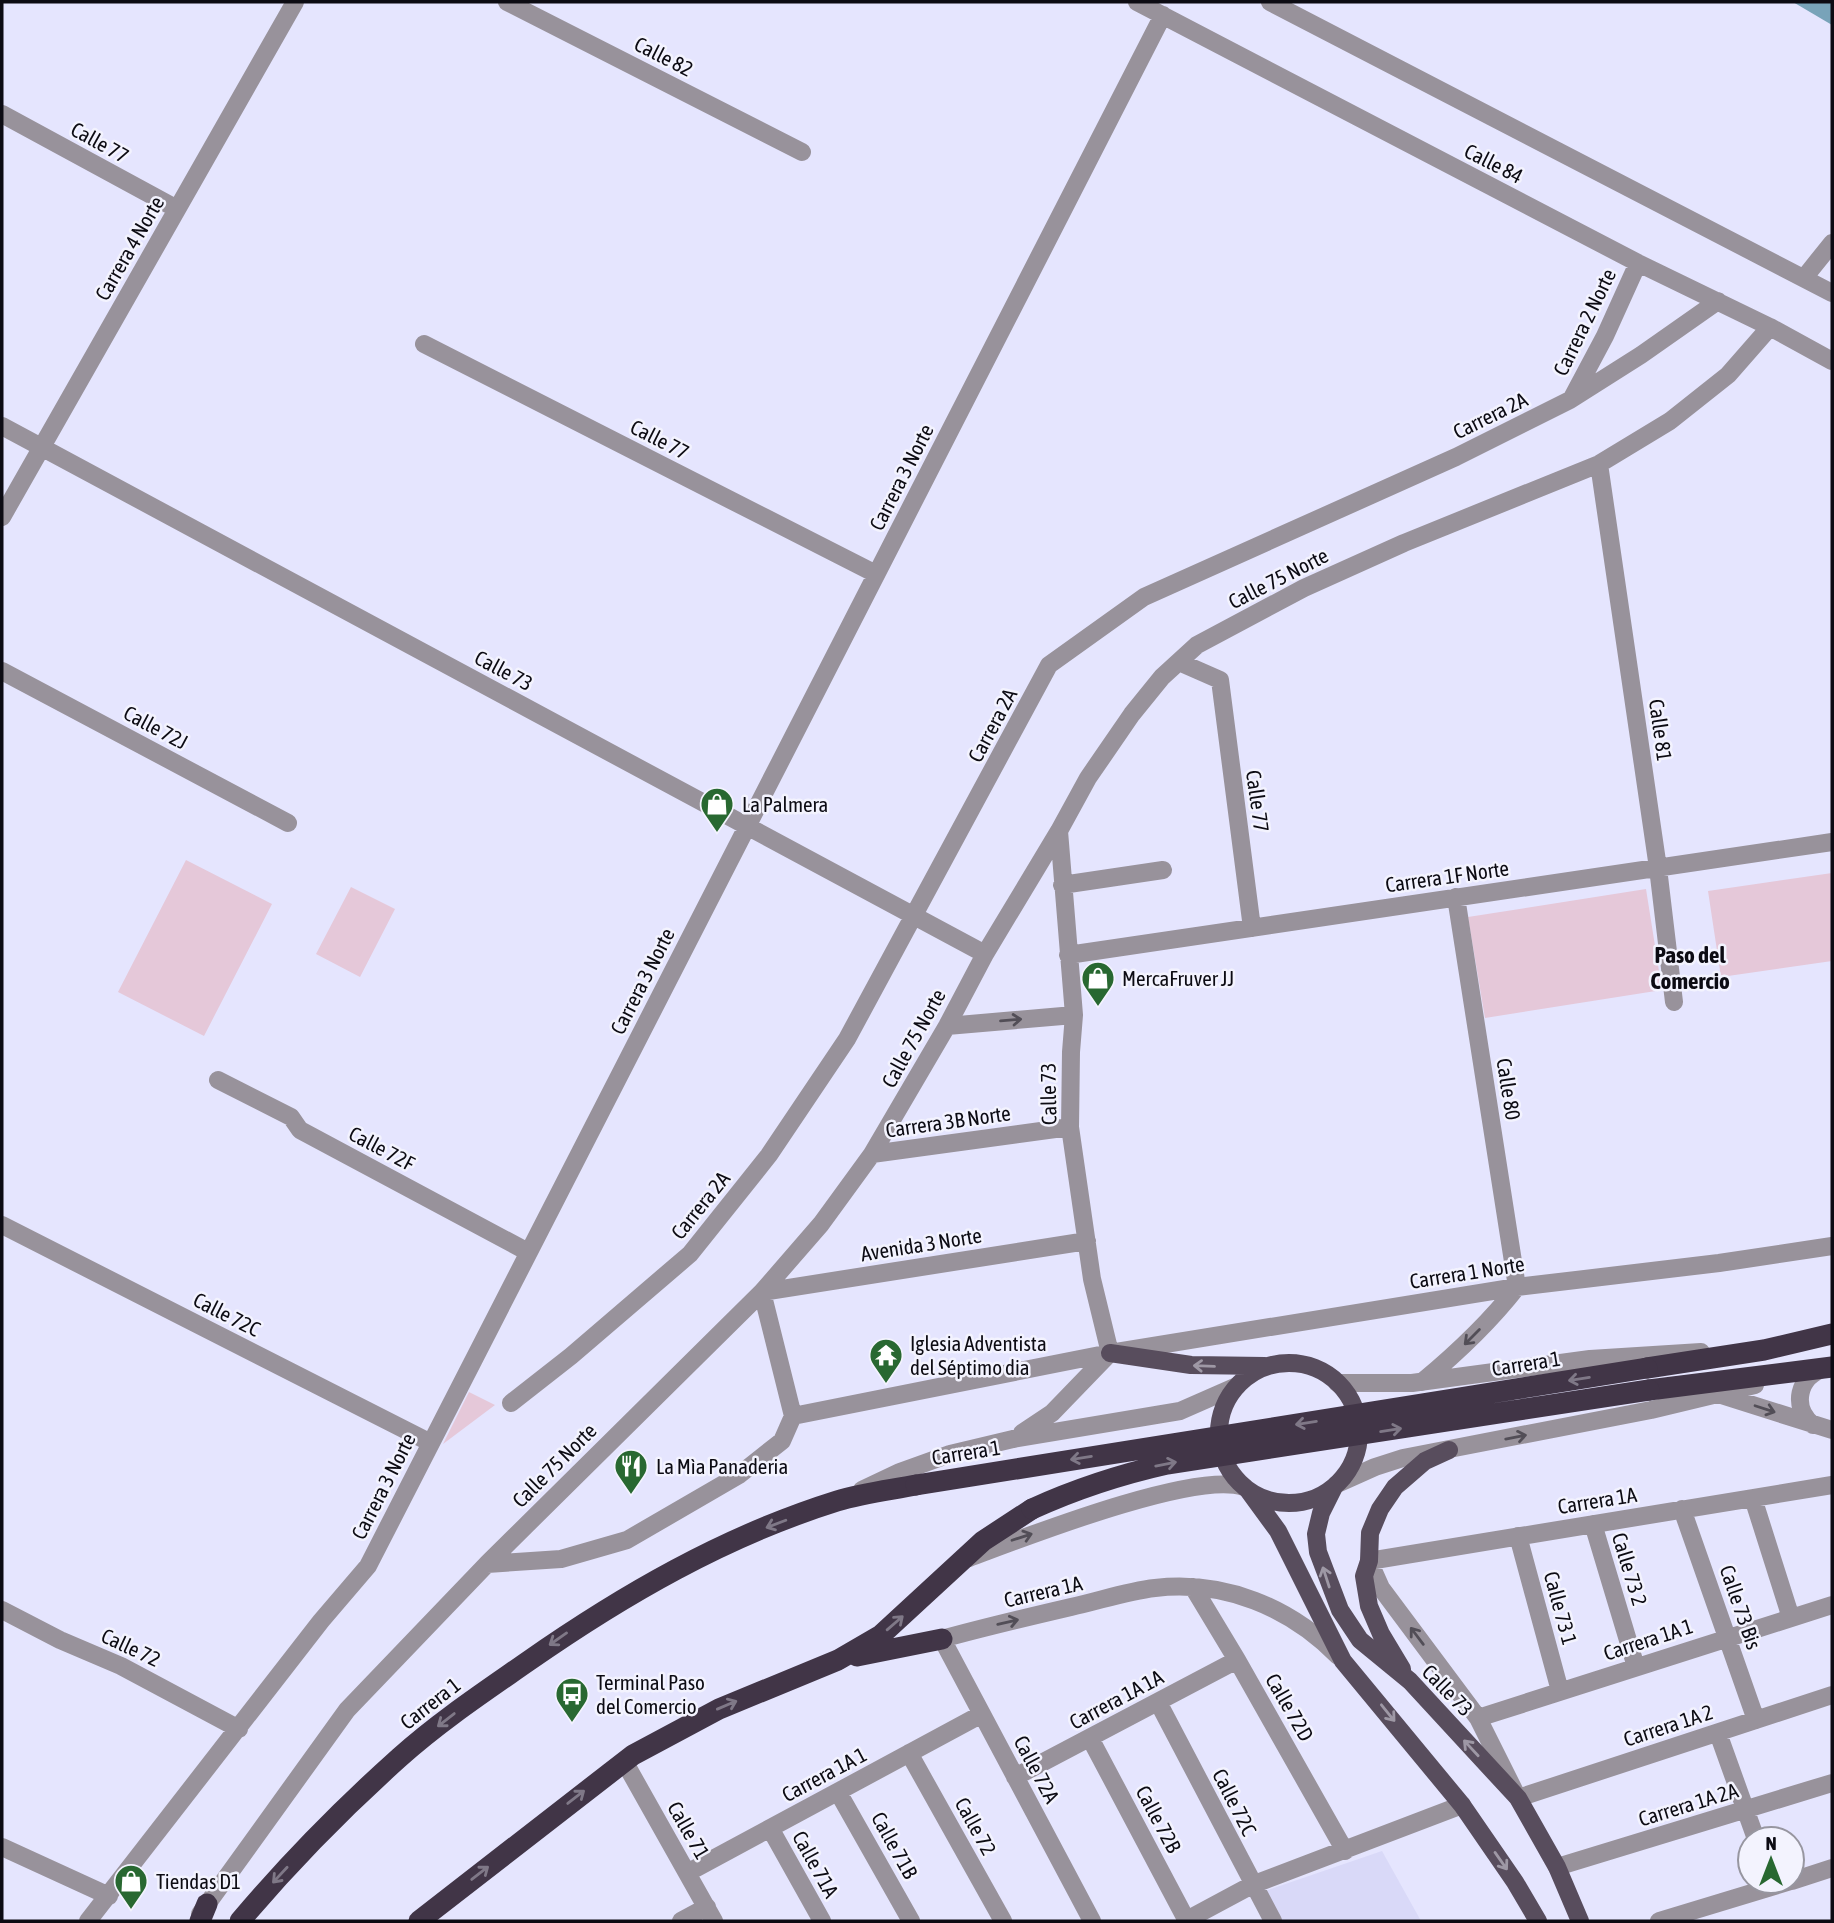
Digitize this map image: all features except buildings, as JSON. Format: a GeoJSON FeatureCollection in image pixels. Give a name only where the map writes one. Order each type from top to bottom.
{"type":"FeatureCollection","features":[{"type":"Feature","properties":{"kind":"highway","name":"Carrera 1"},"geometry":{"type":"LineString","coordinates":[[240,1921],[279,1875],[401,1756],[462,1708],[563,1636],[615,1602],[737,1539],[840,1500],[915,1485],[1764,1350],[1832,1334]]}},
{"type":"Feature","properties":{"kind":"highway"},"geometry":{"type":"LineString","coordinates":[[419,1921],[624,1761],[672,1732],[719,1709],[838,1660],[881,1635],[959,1562],[998,1530],[1032,1508],[1079,1487],[1167,1464],[1649,1390],[1830,1367]]}},
{"type":"Feature","properties":{"kind":"highway"},"geometry":{"type":"LineString","coordinates":[[838,1660],[942,1639]]}},
{"type":"Feature","properties":{"kind":"main road"},"geometry":{"type":"LineString","coordinates":[[1110,1353],[1191,1365],[1292,1364],[1307,1366],[1337,1383],[1353,1405],[1359,1436],[1352,1462],[1335,1485],[1312,1499],[1288,1503],[1270,1501],[1246,1489]]}},
{"type":"Feature","properties":{"kind":"main road"},"geometry":{"type":"LineString","coordinates":[[1272,1366],[1254,1373],[1237,1386],[1224,1406],[1218,1435],[1226,1464],[1281,1537],[1343,1661],[1462,1805],[1515,1882],[1538,1921]]}},
{"type":"Feature","properties":{"kind":"main road"},"geometry":{"type":"LineString","coordinates":[[1410,1681],[1374,1621],[1364,1576],[1370,1561],[1370,1533],[1387,1498],[1414,1469],[1449,1450]]}},
{"type":"Feature","properties":{"kind":"main road","name":"Calle 73"},"geometry":{"type":"LineString","coordinates":[[1335,1485],[1323,1507],[1316,1534],[1318,1552],[1332,1595],[1345,1619],[1360,1640],[1410,1681],[1518,1798],[1557,1867],[1580,1921]]}},
{"type":"Feature","properties":{"kind":"street","name":"Carrera 4 Norte"},"geometry":{"type":"LineString","coordinates":[[2,517],[295,2]]}},
{"type":"Feature","properties":{"kind":"street","name":"Calle 82"},"geometry":{"type":"LineString","coordinates":[[506,2],[802,152]]}},
{"type":"Feature","properties":{"kind":"street","name":"Calle 84"},"geometry":{"type":"LineString","coordinates":[[1138,2],[1832,361]]}},
{"type":"Feature","properties":{"kind":"street","name":"Calle 84"},"geometry":{"type":"LineString","coordinates":[[1270,2],[1832,293]]}},
{"type":"Feature","properties":{"kind":"street","name":"Carrera 3 Norte"},"geometry":{"type":"LineString","coordinates":[[88,1921],[321,1621],[368,1566],[1163,15]]}},
{"type":"Feature","properties":{"kind":"street","name":"Calle 77"},"geometry":{"type":"LineString","coordinates":[[2,114],[177,209]]}},
{"type":"Feature","properties":{"kind":"street"},"geometry":{"type":"LineString","coordinates":[[1804,278],[1832,243]]}},
{"type":"Feature","properties":{"kind":"street","name":"Carrera 2 Norte"},"geometry":{"type":"LineString","coordinates":[[1570,400],[1605,336],[1638,263]]}},
{"type":"Feature","properties":{"kind":"street","name":"Carrera 2A"},"geometry":{"type":"LineString","coordinates":[[511,1403],[571,1356],[690,1254],[769,1155],[847,1039],[986,786],[1049,664],[1144,597],[1456,457],[1570,400],[1641,355],[1717,301]]}},
{"type":"Feature","properties":{"kind":"street","name":"Calle 75 Norte"},"geometry":{"type":"LineString","coordinates":[[194,1921],[204,1913],[347,1710],[487,1564],[762,1292],[821,1224],[872,1154],[1088,778],[1132,714],[1162,677],[1197,645],[1304,588],[1405,543],[1599,464],[1670,421],[1728,375],[1770,327]]}},
{"type":"Feature","properties":{"kind":"street","name":"Calle 77"},"geometry":{"type":"LineString","coordinates":[[424,344],[876,574]]}},
{"type":"Feature","properties":{"kind":"street","name":"Calle 73"},"geometry":{"type":"LineString","coordinates":[[2,426],[985,954]]}},
{"type":"Feature","properties":{"kind":"street","name":"Calle 81"},"geometry":{"type":"LineString","coordinates":[[1599,464],[1658,868],[1674,1002]]}},
{"type":"Feature","properties":{"kind":"street","name":"Calle 77"},"geometry":{"type":"LineString","coordinates":[[1179,662],[1220,680],[1252,928]]}},
{"type":"Feature","properties":{"kind":"street","name":"Calle 72J"},"geometry":{"type":"LineString","coordinates":[[2,671],[288,823]]}},
{"type":"Feature","properties":{"kind":"street","name":"Calle 73"},"geometry":{"type":"LineString","coordinates":[[1059,831],[1074,1015],[1070,1127],[1092,1279],[1110,1353]]}},
{"type":"Feature","properties":{"kind":"street","name":"Carrera 1F Norte"},"geometry":{"type":"LineString","coordinates":[[1068,955],[1832,842]]}},
{"type":"Feature","properties":{"kind":"street"},"geometry":{"type":"LineString","coordinates":[[1062,885],[1163,870]]}},
{"type":"Feature","properties":{"kind":"street","name":"Calle 80"},"geometry":{"type":"LineString","coordinates":[[1456,897],[1517,1287]]}},
{"type":"Feature","properties":{"kind":"street"},"geometry":{"type":"LineString","coordinates":[[947,1026],[1074,1015]]}},
{"type":"Feature","properties":{"kind":"street","name":"Calle 72F"},"geometry":{"type":"LineString","coordinates":[[218,1080],[291,1117],[300,1130],[528,1252]]}},
{"type":"Feature","properties":{"kind":"street","name":"Carrera 3B Norte"},"geometry":{"type":"LineString","coordinates":[[872,1154],[1070,1127]]}},
{"type":"Feature","properties":{"kind":"street","name":"Calle 72C"},"geometry":{"type":"LineString","coordinates":[[2,1225],[431,1443]]}},
{"type":"Feature","properties":{"kind":"street","name":"Avenida 3 Norte"},"geometry":{"type":"LineString","coordinates":[[762,1292],[1087,1241]]}},
{"type":"Feature","properties":{"kind":"street","name":"Carrera 1 Norte"},"geometry":{"type":"LineString","coordinates":[[793,1416],[1110,1353],[1517,1287],[1719,1263],[1832,1246]]}},
{"type":"Feature","properties":{"kind":"street"},"geometry":{"type":"LineString","coordinates":[[1422,1382],[1452,1358],[1487,1323],[1517,1287]]}},
{"type":"Feature","properties":{"kind":"street"},"geometry":{"type":"LineString","coordinates":[[487,1564],[561,1559],[627,1541],[739,1475],[782,1441],[793,1416],[762,1292]]}},
{"type":"Feature","properties":{"kind":"street"},"geometry":{"type":"LineString","coordinates":[[1337,1383],[1383,1385],[1422,1382],[1612,1356],[1764,1350]]}},
{"type":"Feature","properties":{"kind":"street"},"geometry":{"type":"LineString","coordinates":[[1013,1439],[1052,1413],[1110,1353]]}},
{"type":"Feature","properties":{"kind":"street"},"geometry":{"type":"LineString","coordinates":[[1335,1485],[1388,1462],[1651,1410],[1830,1367]]}},
{"type":"Feature","properties":{"kind":"street"},"geometry":{"type":"LineString","coordinates":[[1813,1425],[1803,1415],[1800,1395],[1809,1377],[1830,1367]]}},
{"type":"Feature","properties":{"kind":"street"},"geometry":{"type":"LineString","coordinates":[[840,1500],[918,1465],[950,1454],[1013,1439],[1180,1411],[1237,1386]]}},
{"type":"Feature","properties":{"kind":"street"},"geometry":{"type":"LineString","coordinates":[[1717,1394],[1832,1430]]}},
{"type":"Feature","properties":{"kind":"street"},"geometry":{"type":"LineString","coordinates":[[959,1562],[1010,1541],[1141,1501],[1214,1483],[1233,1484],[1246,1489]]}},
{"type":"Feature","properties":{"kind":"street","name":"Carrera 1A"},"geometry":{"type":"LineString","coordinates":[[1370,1561],[1832,1485]]}},
{"type":"Feature","properties":{"kind":"street"},"geometry":{"type":"LineString","coordinates":[[1753,1498],[1791,1618]]}},
{"type":"Feature","properties":{"kind":"street","name":"Calle 73 Bis"},"geometry":{"type":"LineString","coordinates":[[1682,1510],[1756,1720]]}},
{"type":"Feature","properties":{"kind":"street","name":"Calle 73 2"},"geometry":{"type":"LineString","coordinates":[[1593,1524],[1636,1667]]}},
{"type":"Feature","properties":{"kind":"street","name":"Calle 73 1"},"geometry":{"type":"LineString","coordinates":[[1518,1536],[1560,1691]]}},
{"type":"Feature","properties":{"kind":"street"},"geometry":{"type":"LineString","coordinates":[[1370,1561],[1381,1588],[1478,1718],[1518,1798]]}},
{"type":"Feature","properties":{"kind":"street","name":"Carrera 1A"},"geometry":{"type":"LineString","coordinates":[[942,1639],[1154,1588],[1193,1587],[1238,1595],[1272,1608],[1305,1627],[1343,1661]]}},
{"type":"Feature","properties":{"kind":"street","name":"Calle 72D"},"geometry":{"type":"LineString","coordinates":[[1193,1587],[1345,1851]]}},
{"type":"Feature","properties":{"kind":"street","name":"Carrera 1A 1"},"geometry":{"type":"LineString","coordinates":[[1478,1718],[1832,1605]]}},
{"type":"Feature","properties":{"kind":"street","name":"Calle 72"},"geometry":{"type":"LineString","coordinates":[[2,1610],[60,1640],[121,1666],[239,1728]]}},
{"type":"Feature","properties":{"kind":"street","name":"Calle 72A"},"geometry":{"type":"LineString","coordinates":[[942,1639],[1092,1921]]}},
{"type":"Feature","properties":{"kind":"street","name":"Carrera 1A 1A"},"geometry":{"type":"LineString","coordinates":[[1015,1777],[1237,1660]]}},
{"type":"Feature","properties":{"kind":"street","name":"Carrera 1A 2"},"geometry":{"type":"LineString","coordinates":[[1518,1798],[1832,1695]]}},
{"type":"Feature","properties":{"kind":"street","name":"Calle 72C"},"geometry":{"type":"LineString","coordinates":[[1158,1702],[1273,1921]]}},
{"type":"Feature","properties":{"kind":"street","name":"Carrera 1A 1"},"geometry":{"type":"LineString","coordinates":[[687,1873],[982,1714]]}},
{"type":"Feature","properties":{"kind":"street"},"geometry":{"type":"LineString","coordinates":[[1718,1733],[1751,1825]]}},
{"type":"Feature","properties":{"kind":"street","name":"Calle 72B"},"geometry":{"type":"LineString","coordinates":[[1090,1738],[1186,1921]]}},
{"type":"Feature","properties":{"kind":"street","name":"Calle 72"},"geometry":{"type":"LineString","coordinates":[[909,1753],[1003,1921]]}},
{"type":"Feature","properties":{"kind":"street","name":"Calle 71"},"geometry":{"type":"LineString","coordinates":[[624,1761],[710,1914]]}},
{"type":"Feature","properties":{"kind":"street","name":"Carrera 1A 2A"},"geometry":{"type":"LineString","coordinates":[[1557,1867],[1832,1783]]}},
{"type":"Feature","properties":{"kind":"street","name":"Calle 71B"},"geometry":{"type":"LineString","coordinates":[[838,1792],[911,1921]]}},
{"type":"Feature","properties":{"kind":"street"},"geometry":{"type":"LineString","coordinates":[[1186,1921],[1252,1885],[1462,1805]]}},
{"type":"Feature","properties":{"kind":"street","name":"Calle 71A"},"geometry":{"type":"LineString","coordinates":[[771,1828],[822,1921]]}},
{"type":"Feature","properties":{"kind":"street"},"geometry":{"type":"LineString","coordinates":[[2,1847],[109,1896]]}},
{"type":"Feature","properties":{"kind":"street"},"geometry":{"type":"LineString","coordinates":[[1806,1876],[1832,1868]]}},
{"type":"Feature","properties":{"kind":"street"},"geometry":{"type":"LineString","coordinates":[[1659,1921],[1738,1895]]}},
{"type":"Feature","properties":{"kind":"street"},"geometry":{"type":"LineString","coordinates":[[681,1921],[710,1914]]}},
{"type":"Feature","properties":{"kind":"shaded area"},"geometry":{"type":"Polygon","coordinates":[[[1793,2],[1832,2],[1832,25],[1793,2]]]}},
{"type":"Feature","properties":{"kind":"shaded area"},"geometry":{"type":"Polygon","coordinates":[[[186,860],[272,904],[204,1036],[118,992],[186,860]]]}},
{"type":"Feature","properties":{"kind":"shaded area"},"geometry":{"type":"Polygon","coordinates":[[[1832,873],[1832,961],[1721,977],[1708,891],[1832,873]]]}},
{"type":"Feature","properties":{"kind":"shaded area"},"geometry":{"type":"Polygon","coordinates":[[[351,887],[395,909],[360,977],[316,954],[351,887]]]}},
{"type":"Feature","properties":{"kind":"shaded area"},"geometry":{"type":"Polygon","coordinates":[[[1646,889],[1662,990],[1485,1018],[1468,917],[1646,889]]]}},
{"type":"Feature","properties":{"kind":"shaded area"},"geometry":{"type":"Polygon","coordinates":[[[469,1392],[495,1405],[443,1444],[469,1392]]]}},
{"type":"Feature","properties":{"kind":"shaded area"},"geometry":{"type":"Polygon","coordinates":[[[1382,1851],[1421,1921],[1281,1921],[1265,1891],[1382,1851]]]}},
{"type":"Feature","properties":{"kind":"place","name":"La Palmera"},"geometry":{"type":"Point","coordinates":[717,834]}},
{"type":"Feature","properties":{"kind":"place","name":"MercaFruver JJ"},"geometry":{"type":"Point","coordinates":[1098,1008]}},
{"type":"Feature","properties":{"kind":"place","name":"Iglesia Adventista del Séptimo dia"},"geometry":{"type":"Point","coordinates":[886,1385]}},
{"type":"Feature","properties":{"kind":"place","name":"La Mìa Panaderia"},"geometry":{"type":"Point","coordinates":[631,1496]}},
{"type":"Feature","properties":{"kind":"place","name":"Terminal Paso del Comercio"},"geometry":{"type":"Point","coordinates":[572,1724]}},
{"type":"Feature","properties":{"kind":"place","name":"Tiendas D1"},"geometry":{"type":"Point","coordinates":[131,1911]}},
{"type":"Feature","properties":{"kind":"district","name":"Paso del Comercio"},"geometry":{"type":"Point","coordinates":[1690,968]}}]}
